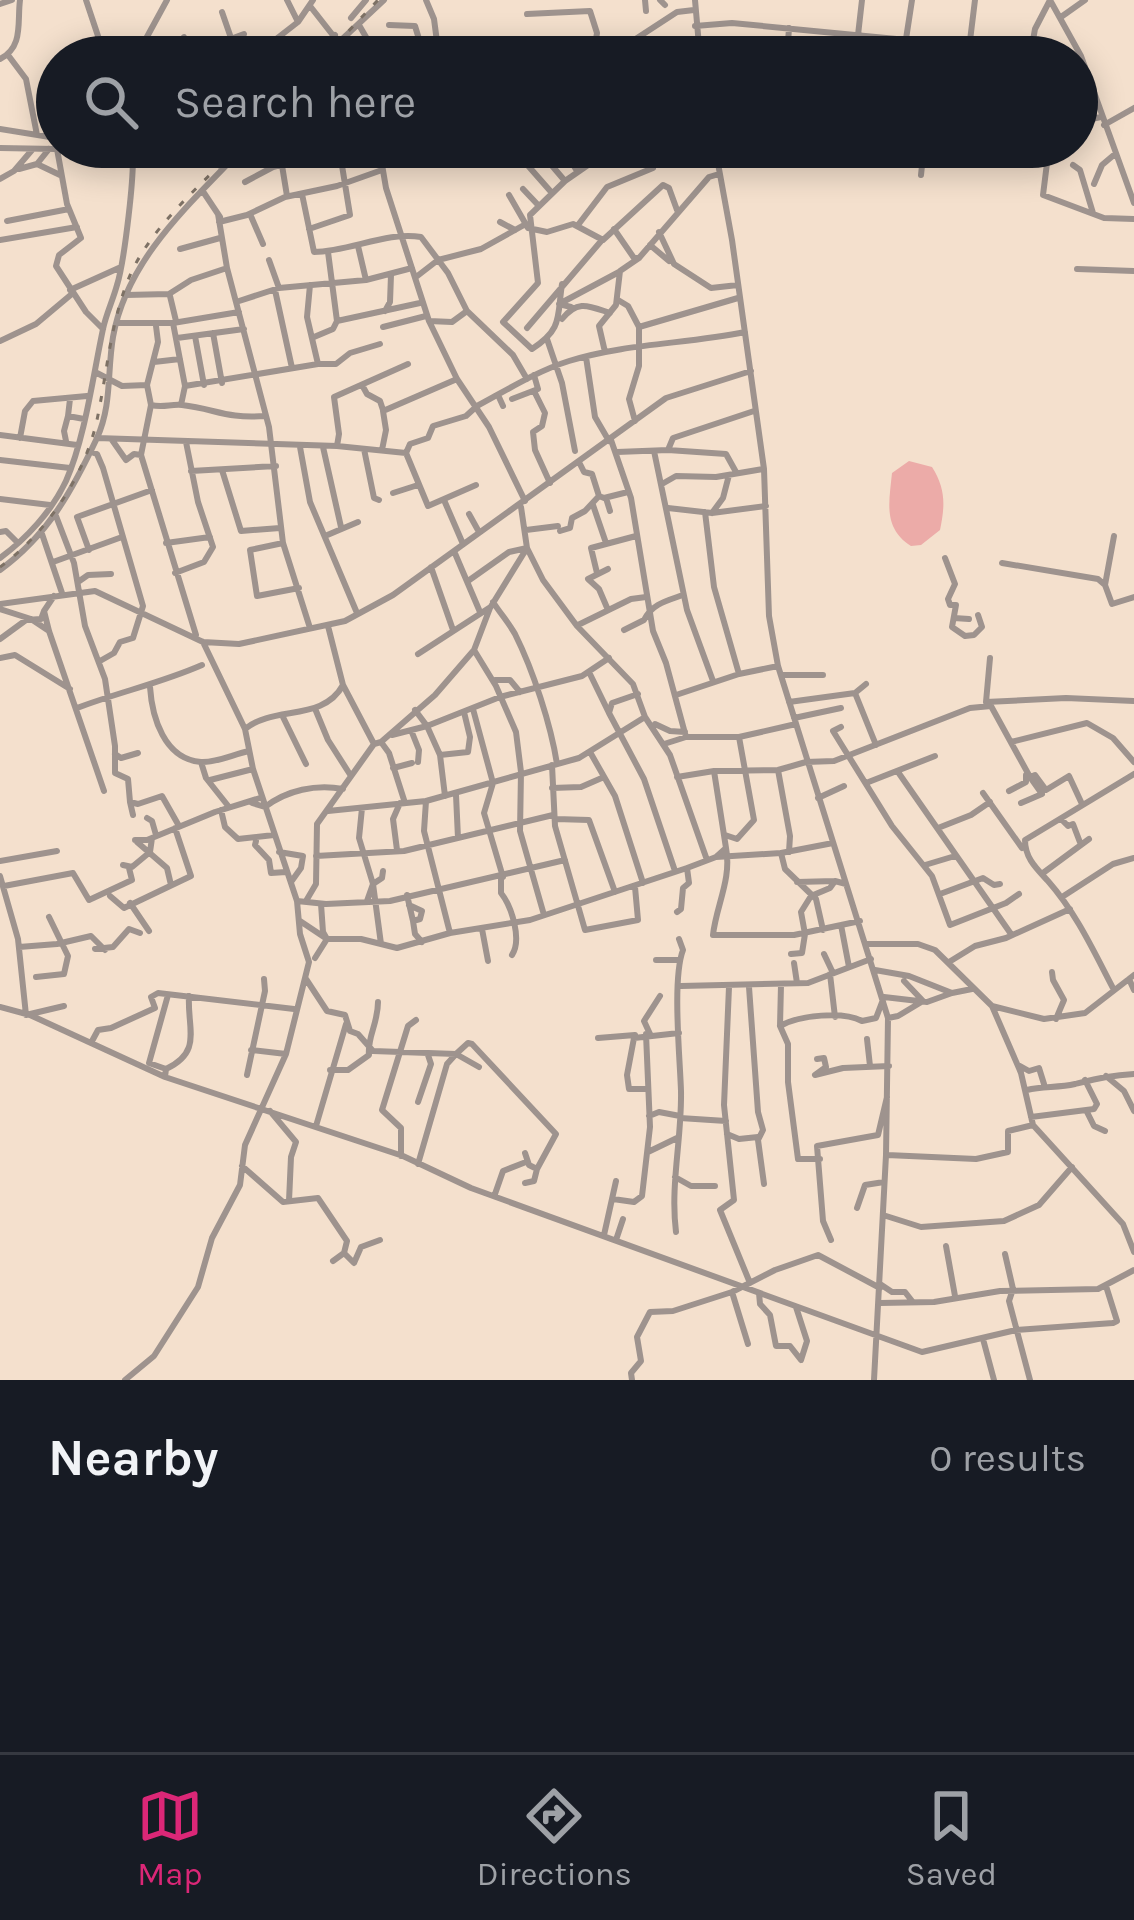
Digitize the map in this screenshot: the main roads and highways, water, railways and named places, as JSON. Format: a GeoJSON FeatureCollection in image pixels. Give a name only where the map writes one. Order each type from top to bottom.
{"type":"FeatureCollection","features":[{"type":"Feature","properties":{"kind":"railway"},"geometry":{"type":"LineString","coordinates":[[344,36],[378,0]]}},
{"type":"Feature","properties":{"kind":"railway"},"geometry":{"type":"LineString","coordinates":[[0,567],[49,519],[85,458],[131,273],[152,238],[217,168]]}}]}
